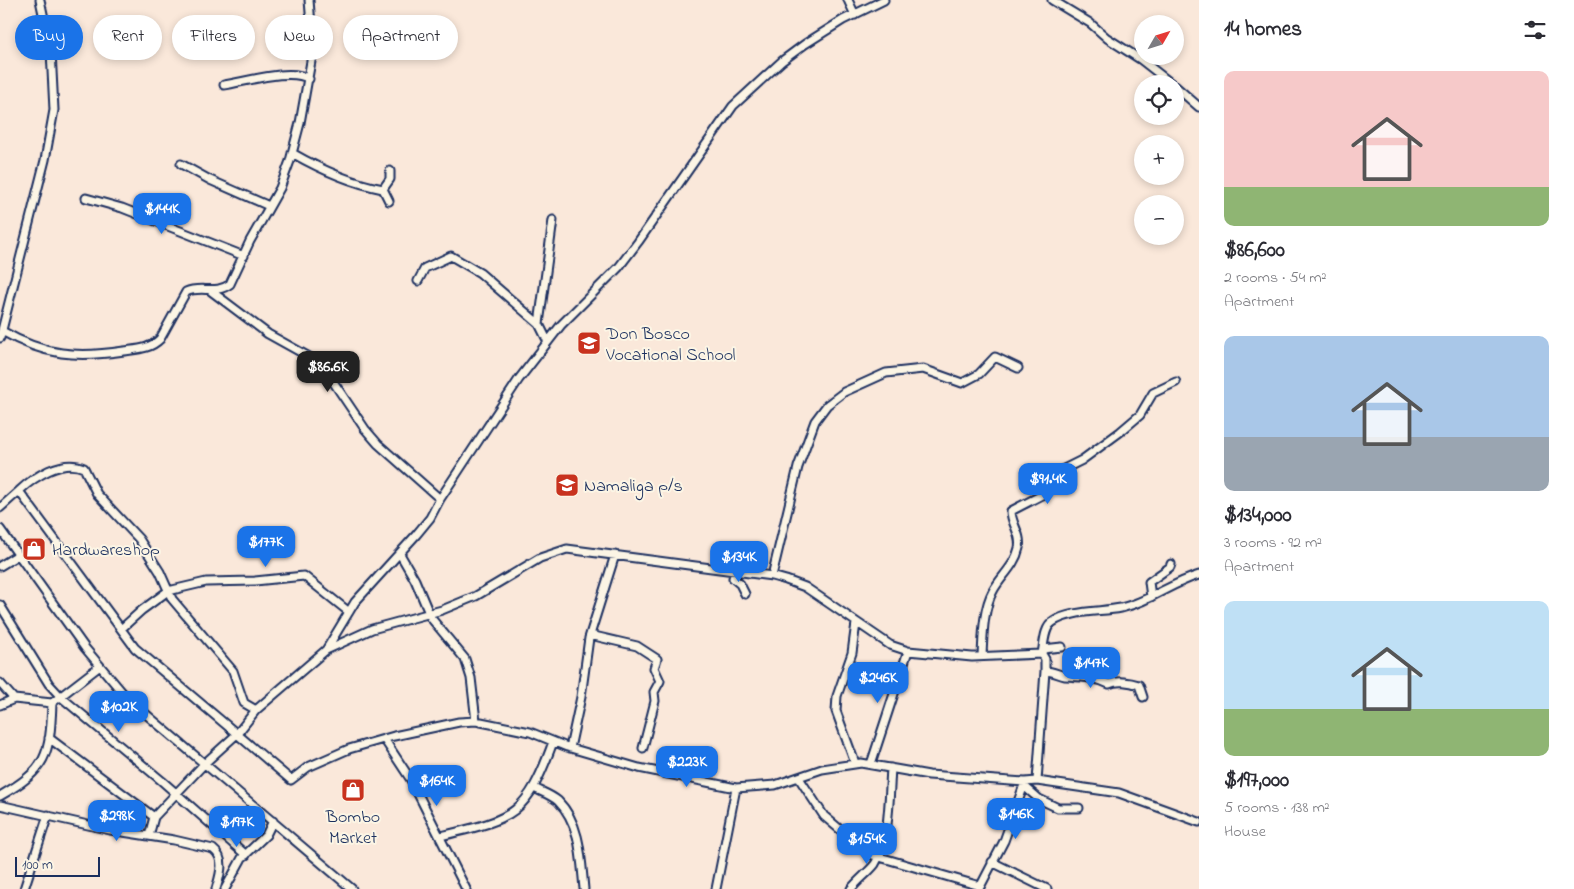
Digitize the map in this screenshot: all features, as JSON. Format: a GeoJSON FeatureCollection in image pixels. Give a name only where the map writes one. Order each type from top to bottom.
{"type":"FeatureCollection","features":[{"type":"Feature","properties":{"kind":"street"},"geometry":{"type":"LineString","coordinates":[[40,0],[51,51],[54,110],[45,160],[1,334],[55,353],[90,356],[145,348],[155,344],[160,339],[186,292],[193,290],[211,291],[230,284],[285,176],[292,153],[314,50],[310,0]]}},
{"type":"Feature","properties":{"kind":"street"},"geometry":{"type":"LineString","coordinates":[[848,0],[855,15]]}},
{"type":"Feature","properties":{"kind":"street"},"geometry":{"type":"LineString","coordinates":[[326,650],[365,590],[400,554],[430,518],[440,498],[519,379],[548,342],[633,249],[733,106],[805,44],[884,0]]}},
{"type":"Feature","properties":{"kind":"street"},"geometry":{"type":"LineString","coordinates":[[1052,0],[1090,22],[1107,38],[1161,75]]}},
{"type":"Feature","properties":{"kind":"street"},"geometry":{"type":"LineString","coordinates":[[224,85],[286,75],[302,74],[309,79]]}},
{"type":"Feature","properties":{"kind":"street"},"geometry":{"type":"LineString","coordinates":[[1184,93],[1199,106]]}},
{"type":"Feature","properties":{"kind":"street"},"geometry":{"type":"LineString","coordinates":[[292,153],[326,170],[384,189],[389,201]]}},
{"type":"Feature","properties":{"kind":"street"},"geometry":{"type":"LineString","coordinates":[[181,164],[210,180],[269,206]]}},
{"type":"Feature","properties":{"kind":"street"},"geometry":{"type":"LineString","coordinates":[[384,189],[390,178],[390,171]]}},
{"type":"Feature","properties":{"kind":"street"},"geometry":{"type":"LineString","coordinates":[[86,198],[122,208],[244,256]]}},
{"type":"Feature","properties":{"kind":"street"},"geometry":{"type":"LineString","coordinates":[[538,324],[553,220]]}},
{"type":"Feature","properties":{"kind":"street"},"geometry":{"type":"LineString","coordinates":[[418,281],[425,268],[451,256],[480,273],[538,324],[548,342]]}},
{"type":"Feature","properties":{"kind":"street"},"geometry":{"type":"LineString","coordinates":[[211,291],[268,334],[313,359],[330,377],[365,429],[378,444],[440,498]]}},
{"type":"Feature","properties":{"kind":"street"},"geometry":{"type":"LineString","coordinates":[[772,576],[792,489],[808,436],[820,412],[834,398],[872,377],[886,373],[923,369],[962,383],[979,374],[995,357],[1018,368]]}},
{"type":"Feature","properties":{"kind":"street"},"geometry":{"type":"LineString","coordinates":[[982,656],[985,621],[992,593],[1011,567],[1019,548],[1018,531],[1011,511],[1044,494],[1062,470],[1089,454],[1140,415],[1153,393],[1176,382]]}},
{"type":"Feature","properties":{"kind":"street"},"geometry":{"type":"LineString","coordinates":[[0,508],[36,476],[52,469],[74,466],[84,468],[97,494],[140,539],[160,572],[172,599],[233,671],[244,703],[256,710]]}},
{"type":"Feature","properties":{"kind":"street"},"geometry":{"type":"LineString","coordinates":[[19,491],[121,629],[143,655],[291,780],[334,754],[384,739],[459,722],[476,721],[522,730],[570,748],[638,768],[736,788],[775,785],[822,769],[854,763],[871,764],[929,775],[1025,784],[1037,780],[1119,793],[1199,822]]}},
{"type":"Feature","properties":{"kind":"street"},"geometry":{"type":"LineString","coordinates":[[1,532],[100,666],[128,698],[352,889]]}},
{"type":"Feature","properties":{"kind":"street"},"geometry":{"type":"LineString","coordinates":[[149,836],[154,817],[205,763],[237,734],[256,710],[326,650],[372,629],[429,614],[476,596],[527,566],[558,551],[577,549],[615,556],[772,576],[805,587],[890,645],[908,651],[982,656],[1042,651],[1062,647]]}},
{"type":"Feature","properties":{"kind":"street"},"geometry":{"type":"LineString","coordinates":[[400,554],[415,580],[429,614],[465,659],[471,678],[476,721]]}},
{"type":"Feature","properties":{"kind":"street"},"geometry":{"type":"LineString","coordinates":[[0,566],[18,555]]}},
{"type":"Feature","properties":{"kind":"street"},"geometry":{"type":"LineString","coordinates":[[570,748],[581,697],[590,635],[615,556]]}},
{"type":"Feature","properties":{"kind":"street"},"geometry":{"type":"LineString","coordinates":[[1151,597],[1149,582],[1170,567],[1171,564]]}},
{"type":"Feature","properties":{"kind":"street"},"geometry":{"type":"LineString","coordinates":[[735,572],[733,578],[740,584],[744,594]]}},
{"type":"Feature","properties":{"kind":"street"},"geometry":{"type":"LineString","coordinates":[[1037,780],[1046,671],[1042,651],[1047,629],[1055,620],[1098,610],[1124,607],[1199,575]]}},
{"type":"Feature","properties":{"kind":"street"},"geometry":{"type":"LineString","coordinates":[[121,629],[142,610],[168,592],[206,582],[255,581],[304,576],[349,612]]}},
{"type":"Feature","properties":{"kind":"street"},"geometry":{"type":"LineString","coordinates":[[0,605],[49,684],[60,697],[246,855]]}},
{"type":"Feature","properties":{"kind":"street"},"geometry":{"type":"LineString","coordinates":[[854,763],[836,711],[837,696],[852,652],[856,623]]}},
{"type":"Feature","properties":{"kind":"street"},"geometry":{"type":"LineString","coordinates":[[590,635],[637,646],[657,659],[654,668],[660,681],[654,692],[655,701],[643,748]]}},
{"type":"Feature","properties":{"kind":"street"},"geometry":{"type":"LineString","coordinates":[[871,764],[908,651]]}},
{"type":"Feature","properties":{"kind":"street"},"geometry":{"type":"LineString","coordinates":[[0,705],[14,699],[52,703],[100,666]]}},
{"type":"Feature","properties":{"kind":"street"},"geometry":{"type":"LineString","coordinates":[[1046,671],[1054,671],[1063,676],[1096,677],[1109,684],[1114,682],[1133,683],[1139,685],[1143,697]]}},
{"type":"Feature","properties":{"kind":"street"},"geometry":{"type":"LineString","coordinates":[[0,683],[14,699]]}},
{"type":"Feature","properties":{"kind":"street"},"geometry":{"type":"LineString","coordinates":[[0,796],[24,782],[38,770],[49,738],[52,703]]}},
{"type":"Feature","properties":{"kind":"street"},"geometry":{"type":"LineString","coordinates":[[49,738],[154,817]]}},
{"type":"Feature","properties":{"kind":"street"},"geometry":{"type":"LineString","coordinates":[[384,739],[411,780],[441,836],[466,889]]}},
{"type":"Feature","properties":{"kind":"street"},"geometry":{"type":"LineString","coordinates":[[441,836],[509,816],[522,806],[534,788],[553,742]]}},
{"type":"Feature","properties":{"kind":"street"},"geometry":{"type":"LineString","coordinates":[[850,889],[867,873],[877,858],[888,815],[891,768]]}},
{"type":"Feature","properties":{"kind":"street"},"geometry":{"type":"LineString","coordinates":[[799,778],[824,816],[865,851],[877,858],[979,888],[1004,841],[1025,784]]}},
{"type":"Feature","properties":{"kind":"street"},"geometry":{"type":"LineString","coordinates":[[1025,784],[1040,799],[1058,808],[1079,808]]}},
{"type":"Feature","properties":{"kind":"street"},"geometry":{"type":"LineString","coordinates":[[534,788],[558,801],[574,826],[579,844],[584,889]]}},
{"type":"Feature","properties":{"kind":"street"},"geometry":{"type":"LineString","coordinates":[[716,889],[736,788]]}},
{"type":"Feature","properties":{"kind":"street"},"geometry":{"type":"LineString","coordinates":[[0,805],[110,830],[197,844],[218,853],[222,864],[216,889]]}},
{"type":"Feature","properties":{"kind":"street"},"geometry":{"type":"LineString","coordinates":[[24,889],[48,815]]}},
{"type":"Feature","properties":{"kind":"street"},"geometry":{"type":"LineString","coordinates":[[225,889],[246,855],[266,835],[273,821]]}},
{"type":"Feature","properties":{"kind":"street"},"geometry":{"type":"LineString","coordinates":[[992,862],[1047,889]]}},
{"type":"Feature","properties":{"kind":"place","name":"Don Bosco Vocational School"},"geometry":{"type":"Point","coordinates":[589,343]}},
{"type":"Feature","properties":{"kind":"place","name":"Namaliga p/s"},"geometry":{"type":"Point","coordinates":[567,485]}},
{"type":"Feature","properties":{"kind":"place","name":"Hardwareshop"},"geometry":{"type":"Point","coordinates":[34,549]}},
{"type":"Feature","properties":{"kind":"place","name":"Bombo Market"},"geometry":{"type":"Point","coordinates":[353,790]}}]}
